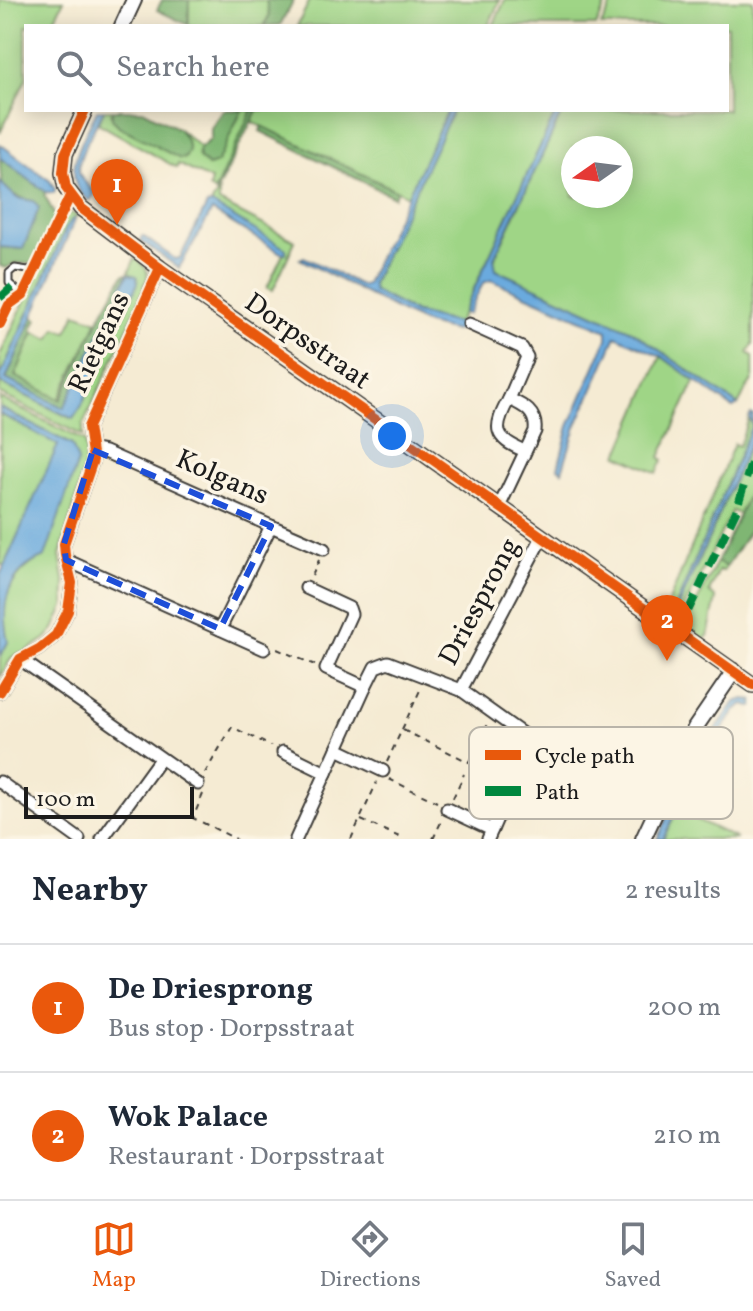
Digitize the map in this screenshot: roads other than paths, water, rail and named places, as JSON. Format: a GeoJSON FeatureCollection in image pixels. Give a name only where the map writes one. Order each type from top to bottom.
{"type":"FeatureCollection","features":[{"type":"Feature","properties":{"kind":"street"},"geometry":{"type":"LineString","coordinates":[[123,24],[134,0]]}},
{"type":"Feature","properties":{"kind":"street"},"geometry":{"type":"LineString","coordinates":[[70,196],[63,173],[65,154],[84,112]]}},
{"type":"Feature","properties":{"kind":"street","name":"Dorpsstraat"},"geometry":{"type":"LineString","coordinates":[[70,196],[81,208],[160,268],[753,685]]}},
{"type":"Feature","properties":{"kind":"street","name":"Rietgans"},"geometry":{"type":"LineString","coordinates":[[0,692],[20,659],[56,635],[68,611],[72,583],[64,544],[92,466],[93,450],[88,432],[90,422],[160,268]]}},
{"type":"Feature","properties":{"kind":"street"},"geometry":{"type":"LineString","coordinates":[[469,324],[525,352],[526,361],[498,419],[499,434],[507,443],[525,451]]}},
{"type":"Feature","properties":{"kind":"street"},"geometry":{"type":"LineString","coordinates":[[500,505],[535,431],[535,420],[527,408],[509,399]]}},
{"type":"Feature","properties":{"kind":"street","name":"Kolgans"},"geometry":{"type":"LineString","coordinates":[[93,450],[105,452],[271,526],[220,629]]}},
{"type":"Feature","properties":{"kind":"street"},"geometry":{"type":"LineString","coordinates":[[271,526],[324,549]]}},
{"type":"Feature","properties":{"kind":"street","name":"Driesprong"},"geometry":{"type":"LineString","coordinates":[[461,690],[542,537]]}},
{"type":"Feature","properties":{"kind":"street"},"geometry":{"type":"LineString","coordinates":[[66,560],[264,649]]}},
{"type":"Feature","properties":{"kind":"street"},"geometry":{"type":"LineString","coordinates":[[297,838],[365,687],[326,669],[351,614],[349,608],[306,588]]}},
{"type":"Feature","properties":{"kind":"street"},"geometry":{"type":"LineString","coordinates":[[20,659],[198,784]]}},
{"type":"Feature","properties":{"kind":"street","name":"Driesprong"},"geometry":{"type":"LineString","coordinates":[[365,687],[375,667],[388,662],[461,690],[513,727]]}},
{"type":"Feature","properties":{"kind":"street"},"geometry":{"type":"LineString","coordinates":[[696,727],[734,671]]}},
{"type":"Feature","properties":{"kind":"street"},"geometry":{"type":"LineString","coordinates":[[337,749],[383,771]]}},
{"type":"Feature","properties":{"kind":"street"},"geometry":{"type":"LineString","coordinates":[[283,752],[326,773]]}},
{"type":"Feature","properties":{"kind":"street"},"geometry":{"type":"LineString","coordinates":[[102,839],[160,759]]}},
{"type":"Feature","properties":{"kind":"street"},"geometry":{"type":"LineString","coordinates":[[0,782],[79,839]]}},
{"type":"Feature","properties":{"kind":"street"},"geometry":{"type":"LineString","coordinates":[[448,808],[490,835]]}},
{"type":"Feature","properties":{"kind":"street"},"geometry":{"type":"LineString","coordinates":[[643,839],[652,819]]}},
{"type":"Feature","properties":{"kind":"lane"},"geometry":{"type":"LineString","coordinates":[[0,324],[9,305],[23,295],[70,196]]}},
{"type":"Feature","properties":{"kind":"lane"},"geometry":{"type":"LineString","coordinates":[[23,295],[9,283],[8,274],[15,268],[28,270],[37,266]]}},
{"type":"Feature","properties":{"kind":"water"},"geometry":{"type":"Polygon","coordinates":[[[96,112],[103,112],[79,165],[81,177],[95,193],[90,201],[80,192],[75,181],[74,169],[81,144],[96,112]]]}},
{"type":"Feature","properties":{"kind":"water"},"geometry":{"type":"Polygon","coordinates":[[[447,112],[452,112],[372,284],[373,291],[416,313],[458,323],[460,328],[455,331],[427,324],[300,259],[304,257],[362,286],[366,284],[447,112]]]}},
{"type":"Feature","properties":{"kind":"water"},"geometry":{"type":"Polygon","coordinates":[[[556,112],[562,112],[494,258],[496,270],[632,331],[738,405],[733,408],[661,356],[616,336],[576,427],[562,471],[558,468],[569,426],[607,339],[607,331],[491,280],[483,283],[468,314],[463,313],[556,112]]]}},
{"type":"Feature","properties":{"kind":"water"},"geometry":{"type":"Polygon","coordinates":[[[0,144],[50,181],[54,193],[46,192],[0,158],[0,144]]]}},
{"type":"Feature","properties":{"kind":"water"},"geometry":{"type":"Polygon","coordinates":[[[0,182],[17,198],[34,201],[39,208],[23,249],[0,247],[0,182]]]}},
{"type":"Feature","properties":{"kind":"water"},"geometry":{"type":"Polygon","coordinates":[[[212,204],[286,249],[286,253],[281,253],[212,211],[179,268],[141,241],[143,236],[175,259],[180,258],[207,205],[212,204]]]}},
{"type":"Feature","properties":{"kind":"water"},"geometry":{"type":"Polygon","coordinates":[[[72,219],[75,219],[6,379],[64,408],[128,274],[137,276],[138,283],[73,419],[0,383],[0,377],[72,219]]]}},
{"type":"Feature","properties":{"kind":"water"},"geometry":{"type":"Polygon","coordinates":[[[0,408],[72,445],[78,461],[45,557],[22,571],[9,591],[5,616],[8,642],[0,657],[0,575],[58,445],[0,414],[0,408]]]}},
{"type":"Feature","properties":{"kind":"water"},"geometry":{"type":"Polygon","coordinates":[[[753,415],[753,436],[678,608],[675,608],[752,425],[753,415]]]}},
{"type":"Feature","properties":{"kind":"water"},"geometry":{"type":"Polygon","coordinates":[[[753,700],[753,707],[744,704],[724,727],[717,727],[735,702],[753,700]]]}},
{"type":"Feature","properties":{"kind":"water"},"geometry":{"type":"Polygon","coordinates":[[[667,819],[672,819],[663,839],[657,839],[667,819]]]}},
{"type":"Feature","properties":{"kind":"place","name":"De Driesprong"},"geometry":{"type":"Point","coordinates":[117,225]}},
{"type":"Feature","properties":{"kind":"place","name":"Wok Palace"},"geometry":{"type":"Point","coordinates":[667,661]}}]}
